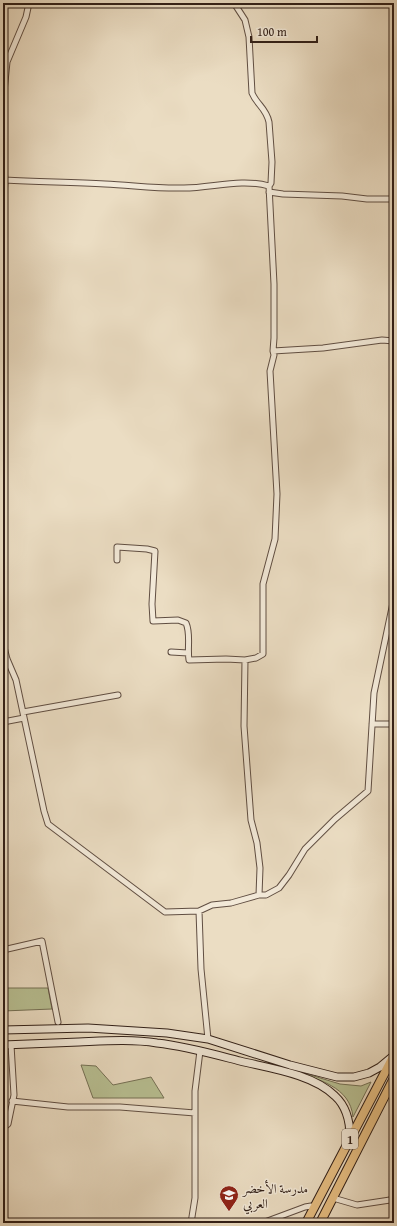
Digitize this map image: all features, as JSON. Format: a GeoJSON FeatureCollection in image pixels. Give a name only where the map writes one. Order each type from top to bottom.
{"type":"FeatureCollection","features":[{"type":"Feature","properties":{"kind":"main road"},"geometry":{"type":"LineString","coordinates":[[3,1030],[88,1028],[167,1033],[208,1039],[290,1065],[337,1077],[354,1077],[369,1073],[380,1067],[394,1055]]}},
{"type":"Feature","properties":{"kind":"main road"},"geometry":{"type":"LineString","coordinates":[[7,1045],[112,1041],[156,1042],[200,1051],[289,1073],[308,1079],[324,1087],[335,1096],[347,1112],[350,1137]]}},
{"type":"Feature","properties":{"kind":"main road","name":"1"},"geometry":{"type":"LineString","coordinates":[[306,1223],[394,1055]]}},
{"type":"Feature","properties":{"kind":"main road"},"geometry":{"type":"LineString","coordinates":[[289,1073],[290,1065]]}},
{"type":"Feature","properties":{"kind":"main road","name":"1"},"geometry":{"type":"LineString","coordinates":[[320,1223],[394,1078]]}},
{"type":"Feature","properties":{"kind":"street"},"geometry":{"type":"LineString","coordinates":[[3,213],[5,180],[3,158],[3,102],[7,62],[26,17],[29,3]]}},
{"type":"Feature","properties":{"kind":"street"},"geometry":{"type":"LineString","coordinates":[[117,560],[117,547],[147,549],[154,552],[152,604],[153,622],[178,620],[186,623],[189,628],[189,660],[245,660],[256,658],[263,654],[263,584],[275,539],[277,494],[270,371],[274,355],[274,284],[269,192],[272,162],[269,122],[266,111],[258,103],[252,93],[249,37],[245,20],[234,3]]}},
{"type":"Feature","properties":{"kind":"street"},"geometry":{"type":"LineString","coordinates":[[5,180],[176,188],[196,188],[236,184],[258,184],[269,186]]}},
{"type":"Feature","properties":{"kind":"street"},"geometry":{"type":"LineString","coordinates":[[269,192],[283,194],[342,196],[367,199],[394,199]]}},
{"type":"Feature","properties":{"kind":"street"},"geometry":{"type":"LineString","coordinates":[[273,351],[323,348],[382,340],[394,341]]}},
{"type":"Feature","properties":{"kind":"street"},"geometry":{"type":"LineString","coordinates":[[3,643],[5,660],[16,680],[48,824],[165,912],[199,911],[212,906],[231,903],[259,894],[266,896],[278,888],[289,875],[305,849],[335,819],[368,791],[374,692],[394,598]]}},
{"type":"Feature","properties":{"kind":"street"},"geometry":{"type":"LineString","coordinates":[[171,652],[188,653]]}},
{"type":"Feature","properties":{"kind":"street"},"geometry":{"type":"LineString","coordinates":[[245,660],[244,726],[251,820],[257,843],[260,868],[259,894]]}},
{"type":"Feature","properties":{"kind":"street"},"geometry":{"type":"LineString","coordinates":[[23,712],[118,695]]}},
{"type":"Feature","properties":{"kind":"street"},"geometry":{"type":"LineString","coordinates":[[3,722],[24,718]]}},
{"type":"Feature","properties":{"kind":"street"},"geometry":{"type":"LineString","coordinates":[[372,724],[394,724]]}},
{"type":"Feature","properties":{"kind":"street"},"geometry":{"type":"LineString","coordinates":[[199,911],[201,969],[208,1039]]}},
{"type":"Feature","properties":{"kind":"street"},"geometry":{"type":"LineString","coordinates":[[3,950],[42,941],[58,1022]]}},
{"type":"Feature","properties":{"kind":"street"},"geometry":{"type":"LineString","coordinates":[[3,1128],[8,1124],[14,1095],[7,1045]]}},
{"type":"Feature","properties":{"kind":"street"},"geometry":{"type":"LineString","coordinates":[[191,1223],[195,1198],[195,1091],[200,1051]]}},
{"type":"Feature","properties":{"kind":"street"},"geometry":{"type":"LineString","coordinates":[[12,1101],[68,1107],[120,1107],[195,1113]]}},
{"type":"Feature","properties":{"kind":"street"},"geometry":{"type":"LineString","coordinates":[[333,1198],[357,1205],[390,1200],[394,1196]]}},
{"type":"Feature","properties":{"kind":"street"},"geometry":{"type":"LineString","coordinates":[[262,1223],[270,1222],[311,1206],[314,1208]]}},
{"type":"Feature","properties":{"kind":"green space"},"geometry":{"type":"Polygon","coordinates":[[[3,988],[48,988],[52,1009],[3,1011],[3,988]]]}},
{"type":"Feature","properties":{"kind":"green space"},"geometry":{"type":"Polygon","coordinates":[[[81,1065],[96,1066],[113,1085],[151,1077],[164,1098],[93,1098],[81,1065]]]}},
{"type":"Feature","properties":{"kind":"green space"},"geometry":{"type":"Polygon","coordinates":[[[294,1070],[340,1084],[361,1086],[371,1082],[353,1117],[351,1106],[339,1091],[322,1081],[294,1070]]]}},
{"type":"Feature","properties":{"kind":"place","name":"مدرسة الأخضر العربي"},"geometry":{"type":"Point","coordinates":[229,1212]}}]}
